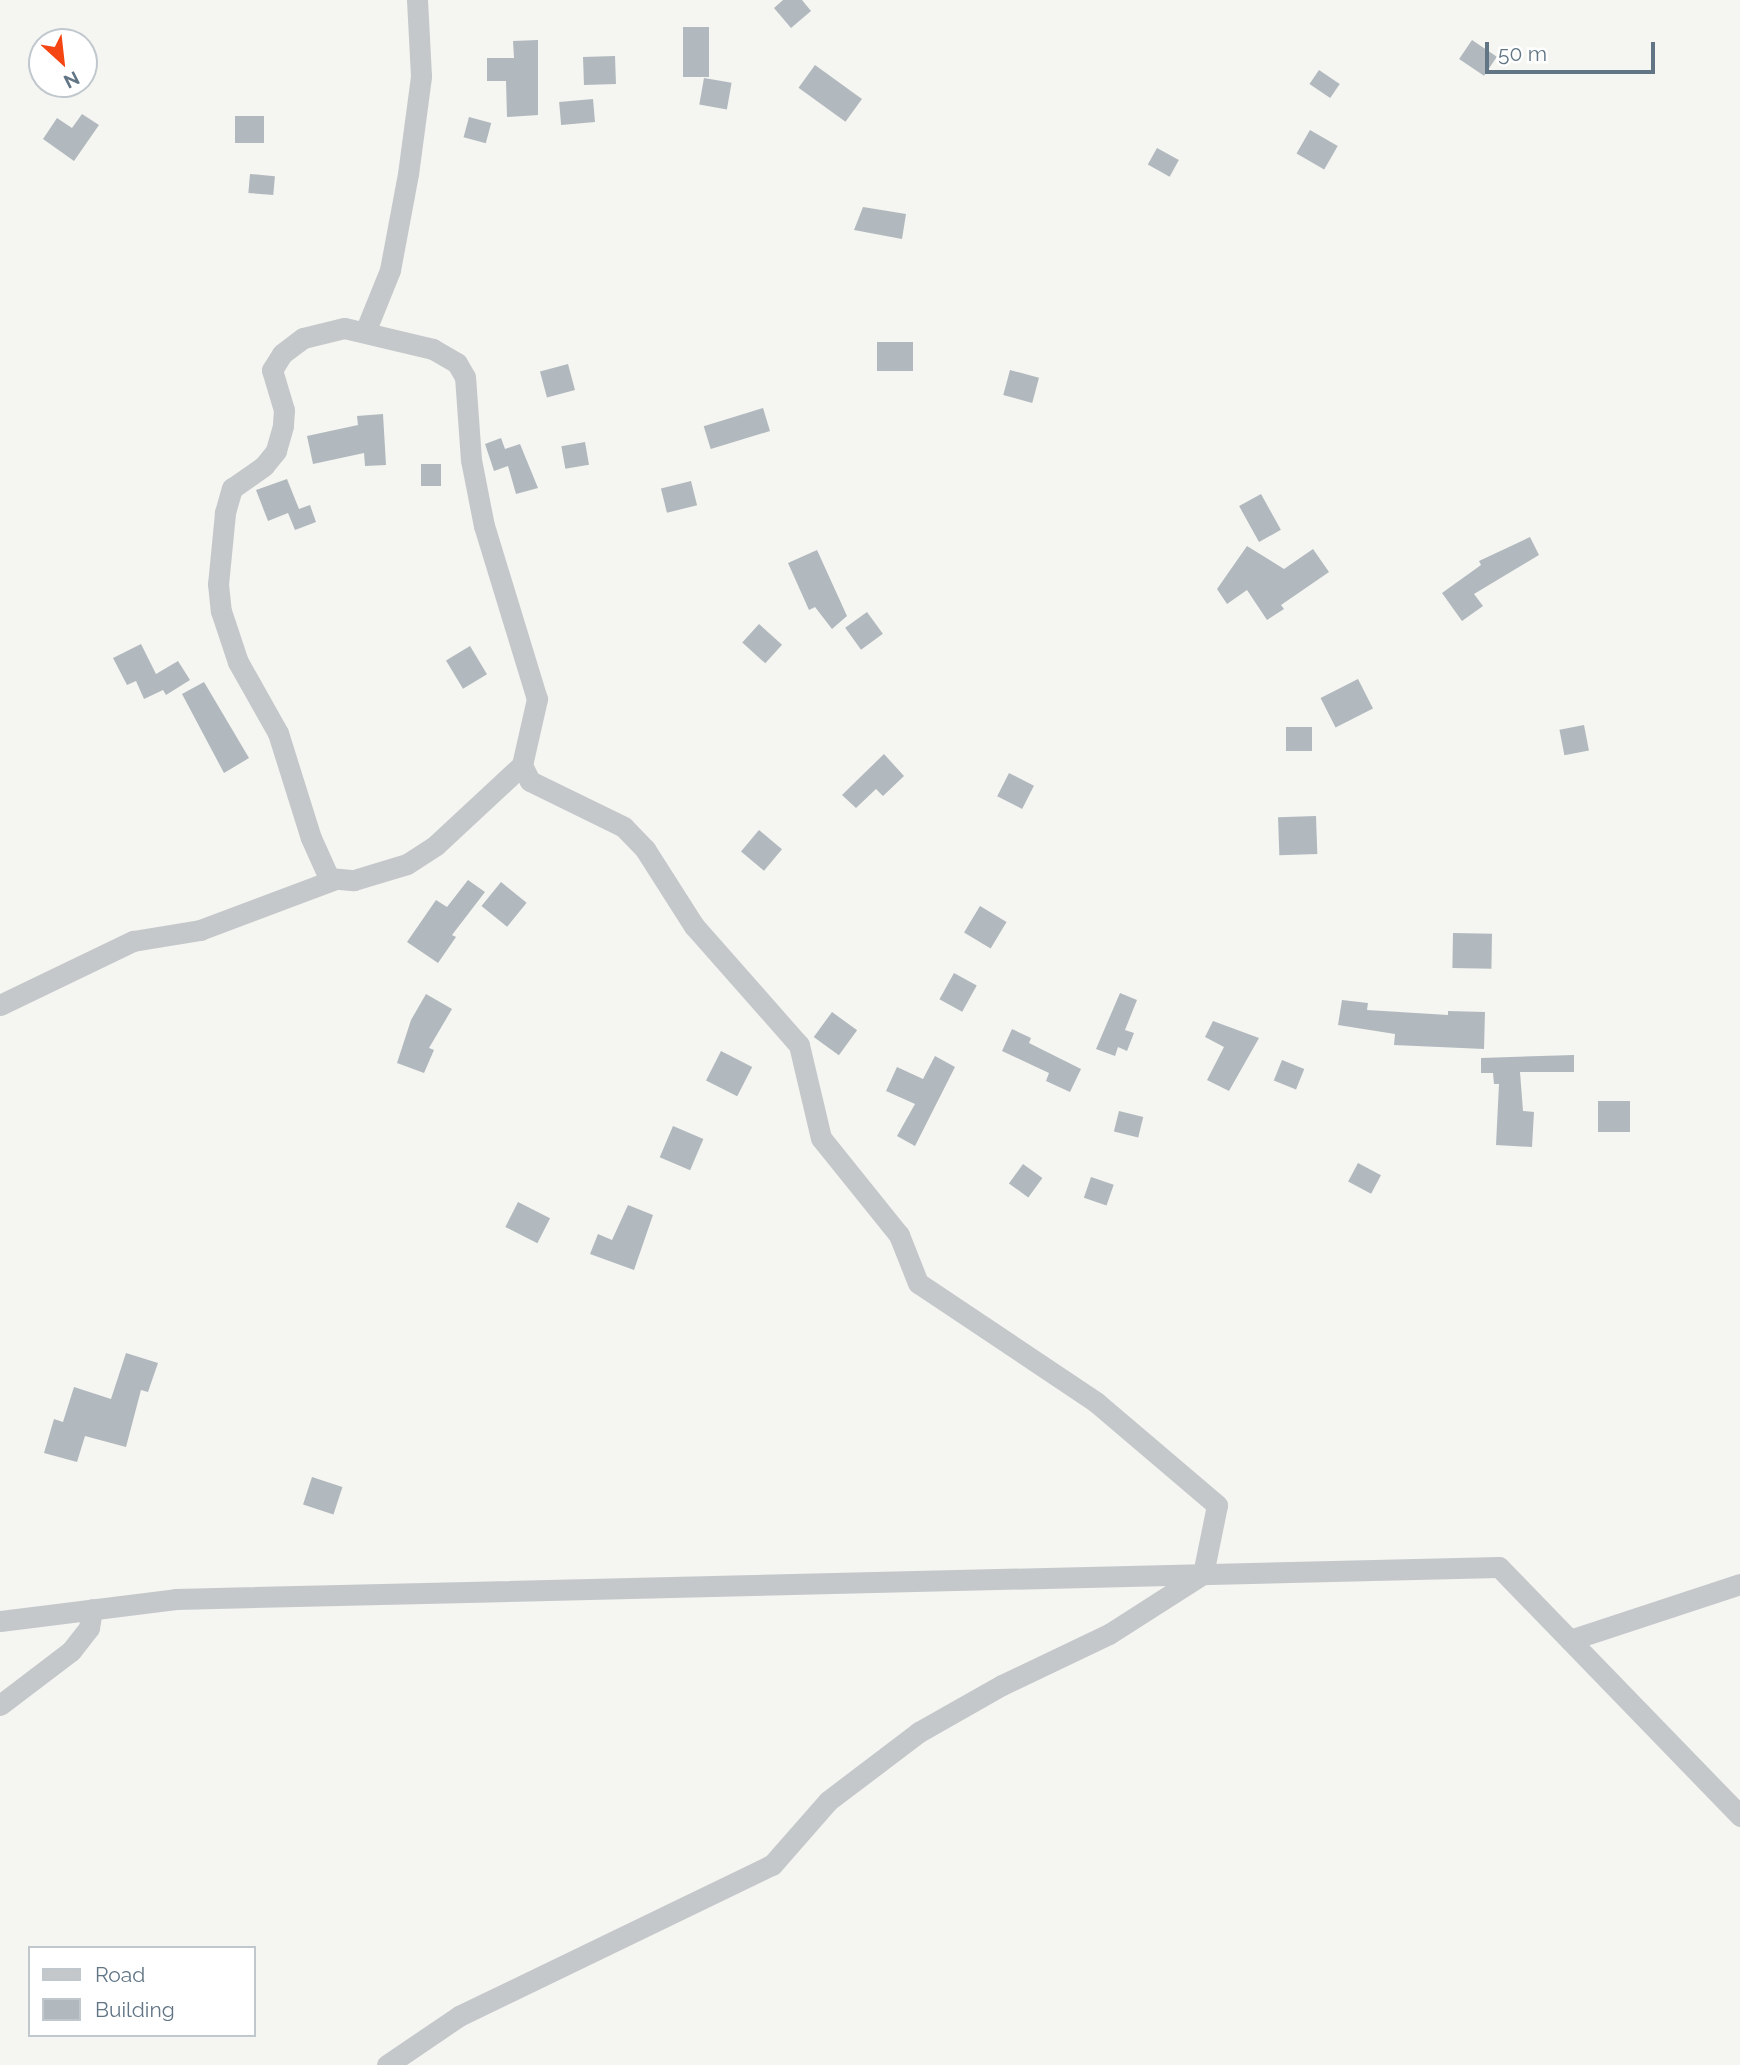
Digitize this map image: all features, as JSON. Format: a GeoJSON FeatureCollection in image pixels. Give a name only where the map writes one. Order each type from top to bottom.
{"type":"FeatureCollection","features":[{"type":"Feature","properties":{"kind":"street"},"geometry":{"type":"LineString","coordinates":[[365,332],[390,270],[408,174],[421,76],[418,0]]}},
{"type":"Feature","properties":{"kind":"street"},"geometry":{"type":"LineString","coordinates":[[344,328],[365,332],[433,349],[457,363],[465,377],[471,460],[484,526],[537,699],[522,765],[467,818],[407,864],[354,880],[329,878],[311,838],[278,733],[238,663],[221,611],[218,583],[232,488],[264,466],[276,451],[283,426],[272,370],[282,354],[303,338],[344,328]]}},
{"type":"Feature","properties":{"kind":"street"},"geometry":{"type":"LineString","coordinates":[[387,2065],[459,2015],[772,1865],[828,1801],[919,1732],[1002,1685],[1109,1634],[1203,1574],[1217,1505],[1096,1402],[918,1283],[899,1235],[821,1138],[799,1045],[694,926],[645,849],[624,827],[530,781],[522,765]]}},
{"type":"Feature","properties":{"kind":"street"},"geometry":{"type":"LineString","coordinates":[[0,1005],[133,941],[200,930],[336,879]]}},
{"type":"Feature","properties":{"kind":"street"},"geometry":{"type":"LineString","coordinates":[[0,1621],[176,1599],[1499,1566],[1740,1816]]}},
{"type":"Feature","properties":{"kind":"street"},"geometry":{"type":"LineString","coordinates":[[1570,1640],[1740,1584]]}},
{"type":"Feature","properties":{"kind":"street"},"geometry":{"type":"LineString","coordinates":[[0,1705],[71,1651],[89,1628],[92,1609]]}},
{"type":"Feature","properties":{"kind":"building"},"geometry":{"type":"Polygon","coordinates":[[[783,0],[802,0],[811,11],[791,28],[774,8],[783,0]]]}},
{"type":"Feature","properties":{"kind":"building"},"geometry":{"type":"Polygon","coordinates":[[[683,27],[709,27],[709,77],[683,77],[683,27]]]}},
{"type":"Feature","properties":{"kind":"building"},"geometry":{"type":"Polygon","coordinates":[[[538,40],[538,115],[507,117],[506,81],[487,81],[487,58],[514,58],[513,41],[538,40]]]}},
{"type":"Feature","properties":{"kind":"building"},"geometry":{"type":"Polygon","coordinates":[[[1472,40],[1497,57],[1484,76],[1459,59],[1472,40]]]}},
{"type":"Feature","properties":{"kind":"building"},"geometry":{"type":"Polygon","coordinates":[[[615,56],[616,84],[584,85],[583,57],[615,56]]]}},
{"type":"Feature","properties":{"kind":"building"},"geometry":{"type":"Polygon","coordinates":[[[815,65],[862,99],[845,122],[799,88],[815,65]]]}},
{"type":"Feature","properties":{"kind":"building"},"geometry":{"type":"Polygon","coordinates":[[[1319,70],[1340,84],[1330,98],[1309,84],[1319,70]]]}},
{"type":"Feature","properties":{"kind":"building"},"geometry":{"type":"Polygon","coordinates":[[[704,78],[732,83],[727,109],[699,105],[704,78]]]}},
{"type":"Feature","properties":{"kind":"building"},"geometry":{"type":"Polygon","coordinates":[[[593,99],[595,122],[561,125],[559,102],[593,99]]]}},
{"type":"Feature","properties":{"kind":"building"},"geometry":{"type":"Polygon","coordinates":[[[82,114],[99,125],[74,161],[43,139],[57,118],[72,128],[82,114]]]}},
{"type":"Feature","properties":{"kind":"building"},"geometry":{"type":"Polygon","coordinates":[[[235,116],[264,116],[264,143],[235,143],[235,116]]]}},
{"type":"Feature","properties":{"kind":"building"},"geometry":{"type":"Polygon","coordinates":[[[469,117],[491,123],[486,143],[464,137],[469,117]]]}},
{"type":"Feature","properties":{"kind":"building"},"geometry":{"type":"Polygon","coordinates":[[[1310,130],[1338,146],[1324,169],[1296,153],[1310,130]]]}},
{"type":"Feature","properties":{"kind":"building"},"geometry":{"type":"Polygon","coordinates":[[[1157,148],[1179,160],[1170,177],[1148,165],[1157,148]]]}},
{"type":"Feature","properties":{"kind":"building"},"geometry":{"type":"Polygon","coordinates":[[[250,174],[275,176],[273,195],[248,193],[250,174]]]}},
{"type":"Feature","properties":{"kind":"building"},"geometry":{"type":"Polygon","coordinates":[[[863,207],[906,214],[902,239],[854,230],[863,207]]]}},
{"type":"Feature","properties":{"kind":"building"},"geometry":{"type":"Polygon","coordinates":[[[877,342],[913,342],[913,371],[877,371],[877,342]]]}},
{"type":"Feature","properties":{"kind":"building"},"geometry":{"type":"Polygon","coordinates":[[[568,364],[575,390],[547,398],[540,372],[568,364]]]}},
{"type":"Feature","properties":{"kind":"building"},"geometry":{"type":"Polygon","coordinates":[[[1010,370],[1039,378],[1032,403],[1003,395],[1010,370]]]}},
{"type":"Feature","properties":{"kind":"building"},"geometry":{"type":"Polygon","coordinates":[[[763,408],[770,431],[711,449],[704,426],[763,408]]]}},
{"type":"Feature","properties":{"kind":"building"},"geometry":{"type":"Polygon","coordinates":[[[383,414],[386,465],[365,466],[364,453],[313,464],[307,436],[358,425],[357,416],[383,414]]]}},
{"type":"Feature","properties":{"kind":"building"},"geometry":{"type":"Polygon","coordinates":[[[501,438],[505,449],[520,444],[538,488],[516,494],[508,466],[494,471],[485,444],[501,438]]]}},
{"type":"Feature","properties":{"kind":"building"},"geometry":{"type":"Polygon","coordinates":[[[585,442],[589,465],[565,469],[561,446],[585,442]]]}},
{"type":"Feature","properties":{"kind":"building"},"geometry":{"type":"Polygon","coordinates":[[[421,464],[441,464],[441,486],[421,486],[421,464]]]}},
{"type":"Feature","properties":{"kind":"building"},"geometry":{"type":"Polygon","coordinates":[[[287,479],[299,509],[310,505],[316,522],[295,530],[288,513],[268,521],[256,490],[287,479]]]}},
{"type":"Feature","properties":{"kind":"building"},"geometry":{"type":"Polygon","coordinates":[[[691,481],[697,505],[667,513],[661,488],[691,481]]]}},
{"type":"Feature","properties":{"kind":"building"},"geometry":{"type":"Polygon","coordinates":[[[1261,494],[1281,530],[1259,542],[1239,506],[1261,494]]]}},
{"type":"Feature","properties":{"kind":"building"},"geometry":{"type":"Polygon","coordinates":[[[1530,537],[1539,555],[1474,594],[1483,606],[1462,621],[1442,593],[1481,565],[1479,561],[1530,537]]]}},
{"type":"Feature","properties":{"kind":"building"},"geometry":{"type":"Polygon","coordinates":[[[1247,546],[1284,569],[1313,549],[1329,572],[1281,605],[1284,609],[1267,620],[1247,590],[1227,604],[1217,589],[1247,546]]]}},
{"type":"Feature","properties":{"kind":"building"},"geometry":{"type":"Polygon","coordinates":[[[817,550],[847,616],[832,629],[815,607],[809,610],[788,563],[817,550]]]}},
{"type":"Feature","properties":{"kind":"building"},"geometry":{"type":"Polygon","coordinates":[[[867,612],[883,634],[861,650],[845,628],[867,612]]]}},
{"type":"Feature","properties":{"kind":"building"},"geometry":{"type":"Polygon","coordinates":[[[759,624],[782,645],[765,663],[742,643],[759,624]]]}},
{"type":"Feature","properties":{"kind":"building"},"geometry":{"type":"Polygon","coordinates":[[[141,644],[156,674],[178,661],[190,680],[166,695],[163,690],[144,699],[136,681],[127,685],[113,658],[141,644]]]}},
{"type":"Feature","properties":{"kind":"building"},"geometry":{"type":"Polygon","coordinates":[[[470,646],[487,674],[463,689],[446,660],[470,646]]]}},
{"type":"Feature","properties":{"kind":"building"},"geometry":{"type":"Polygon","coordinates":[[[1358,679],[1373,708],[1336,727],[1321,698],[1358,679]]]}},
{"type":"Feature","properties":{"kind":"building"},"geometry":{"type":"Polygon","coordinates":[[[204,682],[249,758],[224,773],[182,694],[204,682]]]}},
{"type":"Feature","properties":{"kind":"building"},"geometry":{"type":"Polygon","coordinates":[[[1584,725],[1589,751],[1564,755],[1559,730],[1584,725]]]}},
{"type":"Feature","properties":{"kind":"building"},"geometry":{"type":"Polygon","coordinates":[[[1286,727],[1312,727],[1312,751],[1286,751],[1286,727]]]}},
{"type":"Feature","properties":{"kind":"building"},"geometry":{"type":"Polygon","coordinates":[[[884,754],[904,776],[883,796],[876,789],[856,808],[842,795],[884,754]]]}},
{"type":"Feature","properties":{"kind":"building"},"geometry":{"type":"Polygon","coordinates":[[[1009,773],[1034,786],[1022,809],[997,796],[1009,773]]]}},
{"type":"Feature","properties":{"kind":"building"},"geometry":{"type":"Polygon","coordinates":[[[1316,816],[1317,854],[1279,855],[1278,817],[1316,816]]]}},
{"type":"Feature","properties":{"kind":"building"},"geometry":{"type":"Polygon","coordinates":[[[759,830],[782,849],[764,871],[741,851],[759,830]]]}},
{"type":"Feature","properties":{"kind":"building"},"geometry":{"type":"Polygon","coordinates":[[[468,880],[485,892],[452,935],[456,937],[438,963],[407,942],[436,900],[447,907],[468,880]]]}},
{"type":"Feature","properties":{"kind":"building"},"geometry":{"type":"Polygon","coordinates":[[[501,882],[527,903],[507,927],[481,906],[501,882]]]}},
{"type":"Feature","properties":{"kind":"building"},"geometry":{"type":"Polygon","coordinates":[[[980,906],[1007,922],[991,949],[964,933],[980,906]]]}},
{"type":"Feature","properties":{"kind":"building"},"geometry":{"type":"Polygon","coordinates":[[[1453,933],[1492,934],[1491,969],[1452,968],[1453,933]]]}},
{"type":"Feature","properties":{"kind":"building"},"geometry":{"type":"Polygon","coordinates":[[[954,973],[977,986],[962,1012],[939,999],[954,973]]]}},
{"type":"Feature","properties":{"kind":"building"},"geometry":{"type":"Polygon","coordinates":[[[1120,993],[1137,1000],[1125,1030],[1134,1033],[1127,1051],[1118,1047],[1115,1056],[1096,1049],[1120,993]]]}},
{"type":"Feature","properties":{"kind":"building"},"geometry":{"type":"Polygon","coordinates":[[[426,994],[452,1009],[429,1048],[434,1050],[424,1073],[397,1063],[411,1020],[426,994]]]}},
{"type":"Feature","properties":{"kind":"building"},"geometry":{"type":"Polygon","coordinates":[[[1342,1000],[1368,1003],[1367,1010],[1448,1015],[1448,1011],[1485,1012],[1484,1049],[1394,1045],[1395,1034],[1338,1025],[1342,1000]]]}},
{"type":"Feature","properties":{"kind":"building"},"geometry":{"type":"Polygon","coordinates":[[[832,1012],[857,1030],[839,1055],[814,1037],[832,1012]]]}},
{"type":"Feature","properties":{"kind":"building"},"geometry":{"type":"Polygon","coordinates":[[[1213,1021],[1259,1038],[1229,1091],[1207,1080],[1224,1047],[1205,1037],[1213,1021]]]}},
{"type":"Feature","properties":{"kind":"building"},"geometry":{"type":"Polygon","coordinates":[[[1012,1029],[1031,1038],[1029,1043],[1081,1069],[1070,1092],[1046,1081],[1049,1073],[1002,1051],[1012,1029]]]}},
{"type":"Feature","properties":{"kind":"building"},"geometry":{"type":"Polygon","coordinates":[[[721,1051],[752,1067],[737,1096],[706,1080],[721,1051]]]}},
{"type":"Feature","properties":{"kind":"building"},"geometry":{"type":"Polygon","coordinates":[[[1574,1055],[1574,1072],[1520,1072],[1523,1111],[1534,1112],[1532,1147],[1496,1145],[1499,1084],[1494,1084],[1493,1073],[1481,1073],[1481,1058],[1574,1055]]]}},
{"type":"Feature","properties":{"kind":"building"},"geometry":{"type":"Polygon","coordinates":[[[935,1056],[955,1067],[915,1146],[897,1136],[915,1104],[886,1091],[897,1067],[923,1079],[935,1056]]]}},
{"type":"Feature","properties":{"kind":"building"},"geometry":{"type":"Polygon","coordinates":[[[1282,1060],[1304,1069],[1296,1089],[1274,1080],[1282,1060]]]}},
{"type":"Feature","properties":{"kind":"building"},"geometry":{"type":"Polygon","coordinates":[[[1598,1101],[1630,1101],[1630,1132],[1598,1132],[1598,1101]]]}},
{"type":"Feature","properties":{"kind":"building"},"geometry":{"type":"Polygon","coordinates":[[[1119,1111],[1143,1117],[1138,1137],[1114,1131],[1119,1111]]]}},
{"type":"Feature","properties":{"kind":"building"},"geometry":{"type":"Polygon","coordinates":[[[673,1126],[703,1139],[690,1170],[660,1157],[673,1126]]]}},
{"type":"Feature","properties":{"kind":"building"},"geometry":{"type":"Polygon","coordinates":[[[1358,1163],[1381,1175],[1371,1194],[1348,1182],[1358,1163]]]}},
{"type":"Feature","properties":{"kind":"building"},"geometry":{"type":"Polygon","coordinates":[[[1023,1164],[1042,1178],[1028,1198],[1009,1183],[1023,1164]]]}},
{"type":"Feature","properties":{"kind":"building"},"geometry":{"type":"Polygon","coordinates":[[[1091,1177],[1114,1185],[1107,1206],[1084,1198],[1091,1177]]]}},
{"type":"Feature","properties":{"kind":"building"},"geometry":{"type":"Polygon","coordinates":[[[518,1202],[550,1218],[537,1243],[505,1227],[518,1202]]]}},
{"type":"Feature","properties":{"kind":"building"},"geometry":{"type":"Polygon","coordinates":[[[628,1205],[653,1215],[634,1270],[590,1254],[598,1234],[612,1240],[628,1205]]]}},
{"type":"Feature","properties":{"kind":"building"},"geometry":{"type":"Polygon","coordinates":[[[126,1353],[158,1363],[148,1392],[141,1390],[126,1447],[85,1436],[77,1462],[44,1453],[54,1419],[63,1422],[74,1387],[111,1399],[126,1353]]]}},
{"type":"Feature","properties":{"kind":"building"},"geometry":{"type":"Polygon","coordinates":[[[312,1477],[342,1487],[333,1514],[303,1505],[312,1477]]]}}]}
